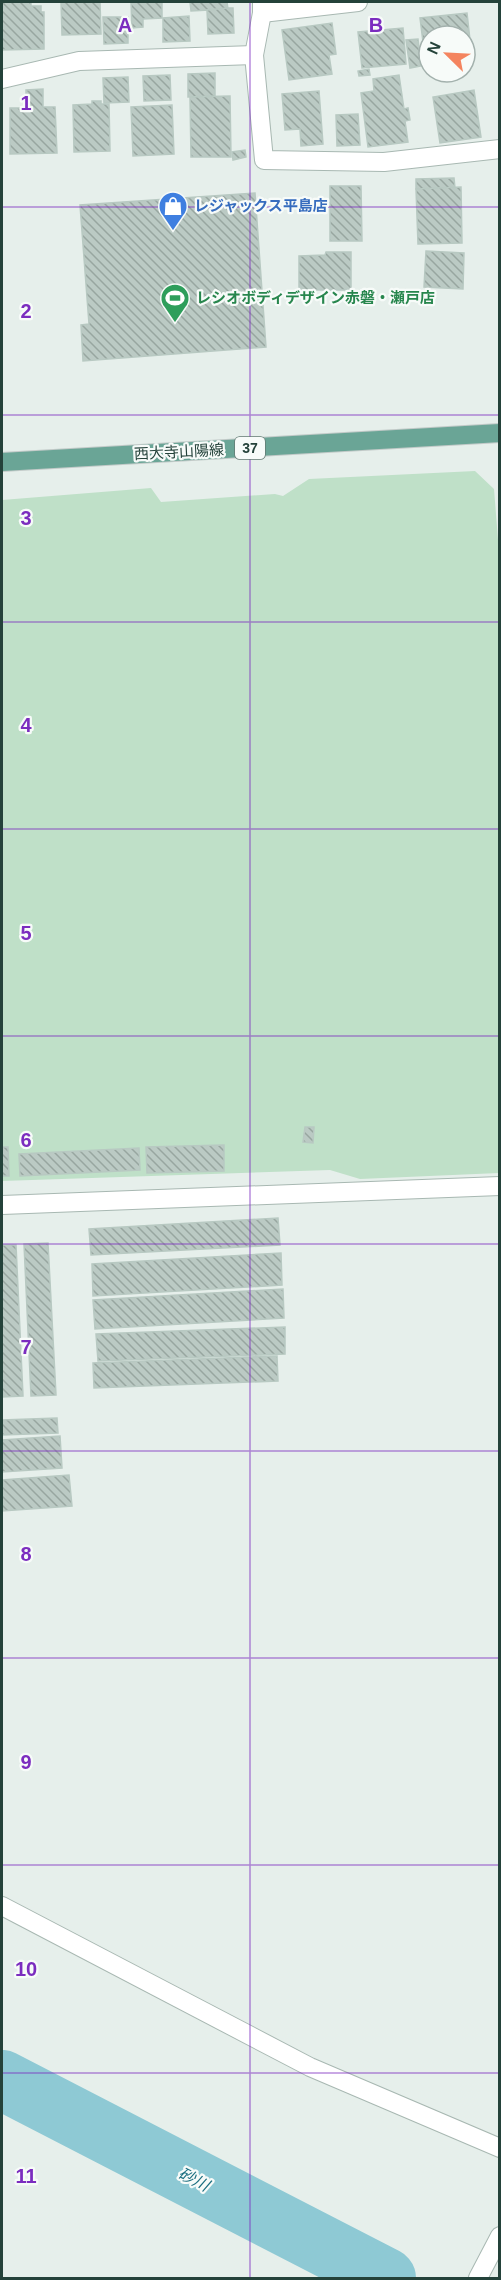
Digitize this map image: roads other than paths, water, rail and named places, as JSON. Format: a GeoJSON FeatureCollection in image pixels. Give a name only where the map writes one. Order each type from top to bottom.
{"type":"FeatureCollection","features":[{"type":"Feature","properties":{"kind":"main road","name":"西大寺山陽線"},"geometry":{"type":"LineString","coordinates":[[2,462],[500,433]]}},
{"type":"Feature","properties":{"kind":"street"},"geometry":{"type":"LineString","coordinates":[[358,2],[262,7],[254,55],[264,160],[384,162],[500,149]]}},
{"type":"Feature","properties":{"kind":"street"},"geometry":{"type":"LineString","coordinates":[[2,79],[79,61],[254,55]]}},
{"type":"Feature","properties":{"kind":"street"},"geometry":{"type":"LineString","coordinates":[[2,1205],[500,1186]]}},
{"type":"Feature","properties":{"kind":"street"},"geometry":{"type":"LineString","coordinates":[[2,1906],[310,2067],[500,2148]]}},
{"type":"Feature","properties":{"kind":"street"},"geometry":{"type":"LineString","coordinates":[[478,2278],[500,2236]]}},
{"type":"Feature","properties":{"kind":"waterway","name":"砂川"},"geometry":{"type":"LineString","coordinates":[[2,2080],[386,2278]]}},
{"type":"Feature","properties":{"kind":"place","name":"レジャックス平島店"},"geometry":{"type":"Point","coordinates":[173,232]}},
{"type":"Feature","properties":{"kind":"place","name":"レシオボディデザイン赤磐・瀬戸店"},"geometry":{"type":"Point","coordinates":[175,324]}}]}
